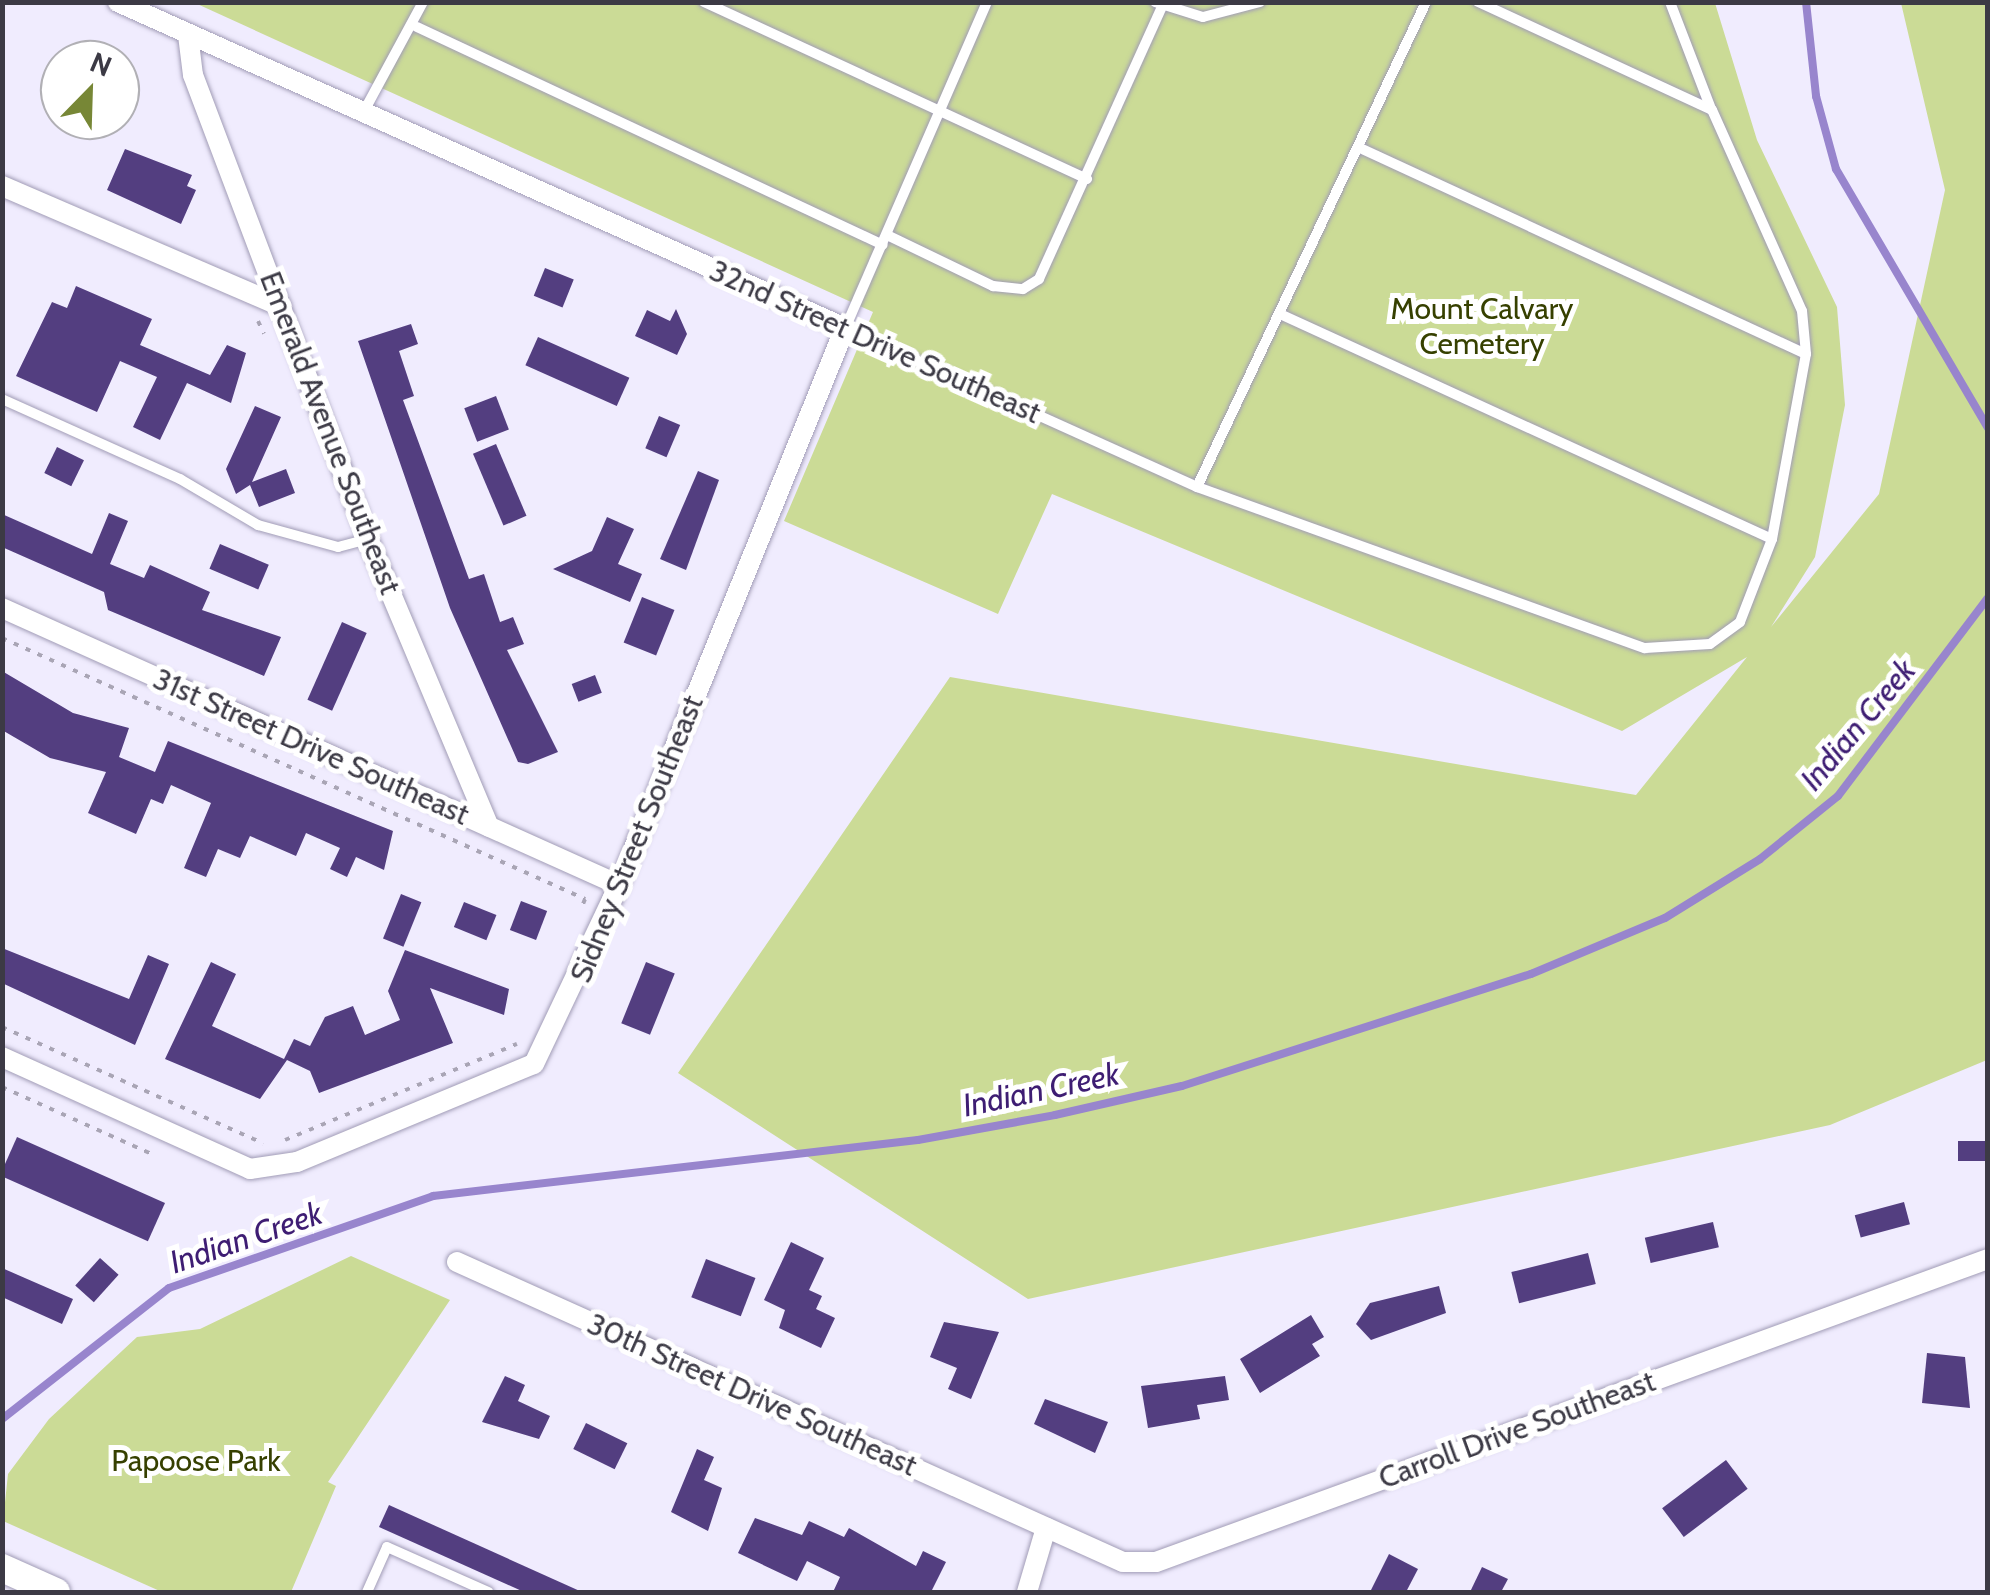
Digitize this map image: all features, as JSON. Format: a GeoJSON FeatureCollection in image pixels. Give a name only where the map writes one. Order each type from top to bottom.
{"type":"FeatureCollection","features":[{"type":"Feature","properties":{"kind":"main road"},"geometry":{"type":"LineString","coordinates":[[2,1568],[56,1592]]}},
{"type":"Feature","properties":{"kind":"street","name":"32nd Street Drive Southeast"},"geometry":{"type":"LineString","coordinates":[[118,2],[845,328]]}},
{"type":"Feature","properties":{"kind":"street","name":"Emerald Avenue Southeast"},"geometry":{"type":"LineString","coordinates":[[188,35],[192,75],[368,539],[488,827]]}},
{"type":"Feature","properties":{"kind":"street"},"geometry":{"type":"LineString","coordinates":[[2,186],[281,306]]}},
{"type":"Feature","properties":{"kind":"street","name":"Sidney Street Southeast"},"geometry":{"type":"LineString","coordinates":[[2,1056],[250,1169],[297,1162],[534,1064],[619,885],[845,328]]}},
{"type":"Feature","properties":{"kind":"street","name":"31st Street Drive Southeast"},"geometry":{"type":"LineString","coordinates":[[2,608],[619,885]]}},
{"type":"Feature","properties":{"kind":"street","name":"Carroll Drive Southeast"},"geometry":{"type":"LineString","coordinates":[[1046,1528],[1123,1562],[1156,1562],[1988,1259]]}},
{"type":"Feature","properties":{"kind":"street","name":"30th Street Drive Southeast"},"geometry":{"type":"LineString","coordinates":[[457,1262],[1046,1528]]}},
{"type":"Feature","properties":{"kind":"street"},"geometry":{"type":"LineString","coordinates":[[1026,1592],[1046,1528]]}},
{"type":"Feature","properties":{"kind":"lane"},"geometry":{"type":"LineString","coordinates":[[362,114],[417,27],[423,2]]}},
{"type":"Feature","properties":{"kind":"lane"},"geometry":{"type":"LineString","coordinates":[[704,2],[1087,179]]}},
{"type":"Feature","properties":{"kind":"lane"},"geometry":{"type":"LineString","coordinates":[[845,328],[988,2]]}},
{"type":"Feature","properties":{"kind":"lane"},"geometry":{"type":"LineString","coordinates":[[417,27],[885,240],[993,286],[1023,288],[1053,258],[1159,4],[1232,17],[1260,2]]}},
{"type":"Feature","properties":{"kind":"lane"},"geometry":{"type":"LineString","coordinates":[[1197,487],[1426,2]]}},
{"type":"Feature","properties":{"kind":"lane"},"geometry":{"type":"LineString","coordinates":[[1478,2],[1712,110]]}},
{"type":"Feature","properties":{"kind":"lane"},"geometry":{"type":"LineString","coordinates":[[1280,314],[1772,539],[1806,354],[1802,310],[1773,234],[1712,110],[1670,2]]}},
{"type":"Feature","properties":{"kind":"lane"},"geometry":{"type":"LineString","coordinates":[[1360,148],[1806,354]]}},
{"type":"Feature","properties":{"kind":"lane","name":"32nd Street Drive Southeast"},"geometry":{"type":"LineString","coordinates":[[845,328],[1197,487],[1646,648],[1710,644],[1740,622],[1772,539]]}},
{"type":"Feature","properties":{"kind":"lane"},"geometry":{"type":"LineString","coordinates":[[2,399],[180,478],[258,525],[338,547],[368,539]]}},
{"type":"Feature","properties":{"kind":"lane"},"geometry":{"type":"LineString","coordinates":[[368,1592],[387,1547],[488,1592]]}},
{"type":"Feature","properties":{"kind":"path"},"geometry":{"type":"LineString","coordinates":[[2,638],[585,899],[578,916]]}},
{"type":"Feature","properties":{"kind":"path"},"geometry":{"type":"LineString","coordinates":[[2,1027],[270,1147],[527,1040]]}},
{"type":"Feature","properties":{"kind":"path"},"geometry":{"type":"LineString","coordinates":[[2,1087],[152,1154]]}},
{"type":"Feature","properties":{"kind":"green space","name":"Mount Calvary Cemetery"},"geometry":{"type":"Polygon","coordinates":[[[195,3],[1715,3],[1757,140],[1837,307],[1845,405],[1815,557],[1771,627],[1879,494],[1945,190],[1901,3],[1987,3],[1987,1060],[1830,1125],[1028,1299],[678,1073],[950,677],[1636,795],[1747,657],[1622,731],[1052,494],[998,614],[784,521],[873,312],[195,3]]]}},
{"type":"Feature","properties":{"kind":"green space","name":"Papoose Park"},"geometry":{"type":"Polygon","coordinates":[[[351,1256],[450,1300],[328,1482],[336,1486],[291,1592],[162,1592],[3,1521],[8,1474],[49,1419],[137,1337],[200,1329],[351,1256]]]}},
{"type":"Feature","properties":{"kind":"building"},"geometry":{"type":"Polygon","coordinates":[[[125,149],[192,175],[187,186],[196,190],[181,224],[107,190],[125,149]]]}},
{"type":"Feature","properties":{"kind":"building"},"geometry":{"type":"Polygon","coordinates":[[[545,268],[574,280],[563,307],[534,296],[545,268]]]}},
{"type":"Feature","properties":{"kind":"building"},"geometry":{"type":"Polygon","coordinates":[[[76,286],[152,319],[140,345],[210,375],[227,345],[246,353],[231,403],[187,383],[160,440],[133,427],[157,377],[120,361],[97,412],[16,376],[52,302],[67,308],[76,286]]]}},
{"type":"Feature","properties":{"kind":"building"},"geometry":{"type":"Polygon","coordinates":[[[676,309],[687,334],[677,355],[635,336],[647,310],[670,321],[676,309]]]}},
{"type":"Feature","properties":{"kind":"building"},"geometry":{"type":"Polygon","coordinates":[[[411,324],[418,344],[399,351],[414,396],[403,400],[469,579],[484,574],[500,622],[513,617],[524,644],[507,650],[558,752],[528,764],[518,762],[450,608],[358,341],[411,324]]]}},
{"type":"Feature","properties":{"kind":"building"},"geometry":{"type":"Polygon","coordinates":[[[538,337],[629,378],[617,406],[525,365],[538,337]]]}},
{"type":"Feature","properties":{"kind":"building"},"geometry":{"type":"Polygon","coordinates":[[[496,396],[509,430],[477,442],[464,408],[496,396]]]}},
{"type":"Feature","properties":{"kind":"building"},"geometry":{"type":"Polygon","coordinates":[[[255,406],[281,417],[252,482],[286,469],[295,493],[259,507],[250,485],[236,494],[226,469],[255,406]]]}},
{"type":"Feature","properties":{"kind":"building"},"geometry":{"type":"Polygon","coordinates":[[[659,416],[680,425],[666,457],[645,448],[659,416]]]}},
{"type":"Feature","properties":{"kind":"building"},"geometry":{"type":"Polygon","coordinates":[[[496,444],[526,516],[503,526],[473,454],[496,444]]]}},
{"type":"Feature","properties":{"kind":"building"},"geometry":{"type":"Polygon","coordinates":[[[57,447],[84,460],[71,486],[44,473],[57,447]]]}},
{"type":"Feature","properties":{"kind":"building"},"geometry":{"type":"Polygon","coordinates":[[[698,471],[719,480],[686,570],[660,559],[698,471]]]}},
{"type":"Feature","properties":{"kind":"building"},"geometry":{"type":"Polygon","coordinates":[[[109,513],[128,521],[110,564],[144,578],[150,565],[210,592],[202,610],[281,637],[264,676],[108,610],[104,592],[2,547],[2,514],[92,554],[109,513]]]}},
{"type":"Feature","properties":{"kind":"building"},"geometry":{"type":"Polygon","coordinates":[[[607,517],[634,529],[618,564],[642,574],[630,602],[553,569],[592,551],[607,517]]]}},
{"type":"Feature","properties":{"kind":"building"},"geometry":{"type":"Polygon","coordinates":[[[220,544],[269,565],[258,590],[209,569],[220,544]]]}},
{"type":"Feature","properties":{"kind":"building"},"geometry":{"type":"Polygon","coordinates":[[[642,597],[674,610],[656,656],[624,642],[642,597]]]}},
{"type":"Feature","properties":{"kind":"building"},"geometry":{"type":"Polygon","coordinates":[[[342,622],[367,633],[332,711],[307,700],[342,622]]]}},
{"type":"Feature","properties":{"kind":"building"},"geometry":{"type":"Polygon","coordinates":[[[2,671],[73,713],[129,728],[119,757],[155,772],[168,741],[393,831],[384,870],[356,857],[347,877],[330,869],[340,848],[306,833],[296,856],[250,836],[240,858],[218,849],[206,877],[184,868],[211,803],[171,785],[163,804],[151,799],[136,834],[88,813],[106,772],[50,758],[2,730],[2,671]]]}},
{"type":"Feature","properties":{"kind":"building"},"geometry":{"type":"Polygon","coordinates":[[[595,675],[602,693],[578,702],[572,684],[595,675]]]}},
{"type":"Feature","properties":{"kind":"building"},"geometry":{"type":"Polygon","coordinates":[[[401,894],[421,902],[403,947],[383,939],[401,894]]]}},
{"type":"Feature","properties":{"kind":"building"},"geometry":{"type":"Polygon","coordinates":[[[521,901],[547,911],[536,940],[510,930],[521,901]]]}},
{"type":"Feature","properties":{"kind":"building"},"geometry":{"type":"Polygon","coordinates":[[[464,902],[496,915],[486,940],[454,927],[464,902]]]}},
{"type":"Feature","properties":{"kind":"building"},"geometry":{"type":"Polygon","coordinates":[[[2,948],[129,999],[148,955],[169,964],[135,1045],[2,983],[2,948]]]}},
{"type":"Feature","properties":{"kind":"building"},"geometry":{"type":"Polygon","coordinates":[[[405,950],[509,989],[504,1015],[430,988],[453,1043],[319,1093],[310,1071],[287,1060],[260,1099],[165,1059],[211,962],[236,974],[212,1026],[284,1059],[294,1039],[310,1046],[325,1017],[353,1006],[365,1035],[400,1020],[388,991],[405,950]]]}},
{"type":"Feature","properties":{"kind":"building"},"geometry":{"type":"Polygon","coordinates":[[[646,962],[675,974],[650,1035],[621,1023],[646,962]]]}},
{"type":"Feature","properties":{"kind":"building"},"geometry":{"type":"Polygon","coordinates":[[[17,1137],[165,1203],[148,1241],[2,1176],[17,1137]]]}},
{"type":"Feature","properties":{"kind":"building"},"geometry":{"type":"Polygon","coordinates":[[[1958,1141],[1988,1141],[1988,1161],[1958,1161],[1958,1141]]]}},
{"type":"Feature","properties":{"kind":"building"},"geometry":{"type":"Polygon","coordinates":[[[1904,1202],[1910,1224],[1861,1237],[1855,1215],[1904,1202]]]}},
{"type":"Feature","properties":{"kind":"building"},"geometry":{"type":"Polygon","coordinates":[[[1713,1222],[1719,1247],[1651,1263],[1645,1238],[1713,1222]]]}},
{"type":"Feature","properties":{"kind":"building"},"geometry":{"type":"Polygon","coordinates":[[[791,1242],[824,1258],[809,1290],[822,1296],[816,1309],[835,1318],[821,1348],[779,1328],[785,1310],[764,1300],[791,1242]]]}},
{"type":"Feature","properties":{"kind":"building"},"geometry":{"type":"Polygon","coordinates":[[[1588,1253],[1596,1284],[1519,1303],[1511,1272],[1588,1253]]]}},
{"type":"Feature","properties":{"kind":"building"},"geometry":{"type":"Polygon","coordinates":[[[100,1258],[119,1275],[94,1302],[75,1285],[100,1258]]]}},
{"type":"Feature","properties":{"kind":"building"},"geometry":{"type":"Polygon","coordinates":[[[706,1259],[755,1278],[741,1316],[691,1297],[706,1259]]]}},
{"type":"Feature","properties":{"kind":"building"},"geometry":{"type":"Polygon","coordinates":[[[2,1268],[73,1299],[62,1324],[2,1297],[2,1268]]]}},
{"type":"Feature","properties":{"kind":"building"},"geometry":{"type":"Polygon","coordinates":[[[1439,1286],[1446,1313],[1371,1340],[1356,1324],[1370,1303],[1439,1286]]]}},
{"type":"Feature","properties":{"kind":"building"},"geometry":{"type":"Polygon","coordinates":[[[1311,1315],[1324,1337],[1312,1344],[1320,1356],[1260,1393],[1240,1359],[1311,1315]]]}},
{"type":"Feature","properties":{"kind":"building"},"geometry":{"type":"Polygon","coordinates":[[[944,1322],[999,1332],[971,1399],[948,1389],[957,1368],[930,1357],[944,1322]]]}},
{"type":"Feature","properties":{"kind":"building"},"geometry":{"type":"Polygon","coordinates":[[[1927,1353],[1965,1357],[1970,1408],[1922,1403],[1927,1353]]]}},
{"type":"Feature","properties":{"kind":"building"},"geometry":{"type":"Polygon","coordinates":[[[505,1376],[525,1385],[518,1401],[550,1416],[539,1439],[482,1422],[505,1376]]]}},
{"type":"Feature","properties":{"kind":"building"},"geometry":{"type":"Polygon","coordinates":[[[1225,1376],[1229,1400],[1197,1405],[1200,1419],[1148,1428],[1141,1386],[1225,1376]]]}},
{"type":"Feature","properties":{"kind":"building"},"geometry":{"type":"Polygon","coordinates":[[[1045,1399],[1108,1422],[1095,1453],[1034,1424],[1045,1399]]]}},
{"type":"Feature","properties":{"kind":"building"},"geometry":{"type":"Polygon","coordinates":[[[586,1423],[627,1443],[615,1469],[573,1449],[586,1423]]]}},
{"type":"Feature","properties":{"kind":"building"},"geometry":{"type":"Polygon","coordinates":[[[697,1449],[714,1457],[704,1480],[722,1488],[708,1531],[671,1512],[697,1449]]]}},
{"type":"Feature","properties":{"kind":"building"},"geometry":{"type":"Polygon","coordinates":[[[1726,1460],[1748,1489],[1684,1537],[1662,1508],[1726,1460]]]}},
{"type":"Feature","properties":{"kind":"building"},"geometry":{"type":"Polygon","coordinates":[[[389,1505],[582,1592],[524,1592],[379,1527],[389,1505]]]}},
{"type":"Feature","properties":{"kind":"building"},"geometry":{"type":"Polygon","coordinates":[[[755,1518],[802,1535],[809,1521],[844,1537],[849,1528],[916,1566],[923,1551],[946,1562],[931,1592],[833,1592],[840,1577],[807,1561],[797,1581],[738,1553],[755,1518]]]}},
{"type":"Feature","properties":{"kind":"building"},"geometry":{"type":"Polygon","coordinates":[[[1389,1554],[1418,1569],[1406,1592],[1370,1592],[1389,1554]]]}},
{"type":"Feature","properties":{"kind":"building"},"geometry":{"type":"Polygon","coordinates":[[[1482,1567],[1508,1579],[1501,1592],[1470,1592],[1482,1567]]]}},
{"type":"Feature","properties":{"kind":"waterway","name":"Indian Creek"},"geometry":{"type":"LineString","coordinates":[[1806,2],[1816,96],[1836,169],[1988,428]]}},
{"type":"Feature","properties":{"kind":"waterway","name":"Indian Creek"},"geometry":{"type":"LineString","coordinates":[[2,1419],[169,1288],[433,1196],[918,1140],[1055,1115],[1182,1086],[1531,974],[1665,918],[1760,859],[1838,796],[1988,598]]}}]}
